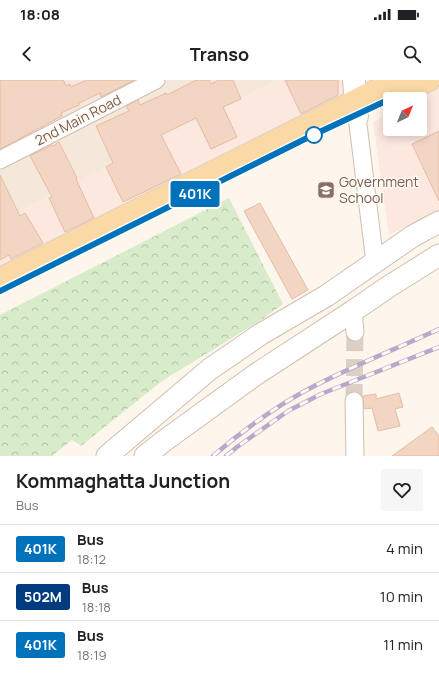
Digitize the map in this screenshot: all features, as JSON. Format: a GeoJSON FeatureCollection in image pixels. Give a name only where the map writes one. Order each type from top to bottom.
{"type":"FeatureCollection","features":[{"type":"Feature","properties":{"kind":"main road"},"geometry":{"type":"LineString","coordinates":[[0,279],[355,99],[398,80]]}},
{"type":"Feature","properties":{"kind":"main road"},"geometry":{"type":"LineString","coordinates":[[404,92],[429,80]]}},
{"type":"Feature","properties":{"kind":"main road"},"geometry":{"type":"LineString","coordinates":[[0,291],[311,136],[355,99],[383,99]]}},
{"type":"Feature","properties":{"kind":"street","name":"2nd Main Road"},"geometry":{"type":"LineString","coordinates":[[0,160],[156,80]]}},
{"type":"Feature","properties":{"kind":"street"},"geometry":{"type":"LineString","coordinates":[[355,99],[375,263]]}},
{"type":"Feature","properties":{"kind":"street"},"geometry":{"type":"LineString","coordinates":[[107,456],[210,369],[261,334],[326,296],[413,236],[439,222]]}},
{"type":"Feature","properties":{"kind":"street"},"geometry":{"type":"LineString","coordinates":[[145,456],[255,376],[388,287],[439,255]]}},
{"type":"Feature","properties":{"kind":"street"},"geometry":{"type":"LineString","coordinates":[[353,311],[355,332]]}},
{"type":"Feature","properties":{"kind":"street"},"geometry":{"type":"LineString","coordinates":[[354,401],[355,456]]}},
{"type":"Feature","properties":{"kind":"shaded area"},"geometry":{"type":"Polygon","coordinates":[[[0,80],[277,80],[0,221],[0,80]]]}},
{"type":"Feature","properties":{"kind":"shaded area"},"geometry":{"type":"Polygon","coordinates":[[[277,80],[346,80],[346,100],[0,274],[0,221],[277,80]]]}},
{"type":"Feature","properties":{"kind":"shaded area"},"geometry":{"type":"Polygon","coordinates":[[[439,87],[439,211],[389,235],[373,122],[383,117],[383,136],[427,136],[427,93],[439,87]]]}},
{"type":"Feature","properties":{"kind":"green space"},"geometry":{"type":"Polygon","coordinates":[[[229,198],[283,304],[258,322],[162,381],[81,446],[72,440],[52,456],[0,456],[0,315],[229,198]]]}},
{"type":"Feature","properties":{"kind":"building"},"geometry":{"type":"Polygon","coordinates":[[[0,80],[63,80],[66,86],[70,84],[71,87],[87,80],[134,80],[101,97],[100,93],[79,103],[79,105],[61,113],[62,116],[0,149],[0,80]]]}},
{"type":"Feature","properties":{"kind":"building"},"geometry":{"type":"Polygon","coordinates":[[[196,80],[209,80],[211,84],[219,80],[233,80],[241,99],[223,107],[237,137],[211,149],[196,118],[161,135],[181,174],[123,202],[106,167],[113,163],[96,126],[129,111],[126,106],[138,100],[140,105],[166,93],[167,95],[196,80]]]}},
{"type":"Feature","properties":{"kind":"building"},"geometry":{"type":"Polygon","coordinates":[[[285,80],[338,80],[338,95],[301,114],[285,80]]]}},
{"type":"Feature","properties":{"kind":"building"},"geometry":{"type":"Polygon","coordinates":[[[439,131],[439,201],[412,144],[439,131]]]}},
{"type":"Feature","properties":{"kind":"building"},"geometry":{"type":"Polygon","coordinates":[[[59,142],[77,178],[76,179],[94,218],[65,232],[49,198],[52,197],[30,156],[59,142]]]}},
{"type":"Feature","properties":{"kind":"building"},"geometry":{"type":"Polygon","coordinates":[[[0,175],[20,216],[25,213],[43,243],[11,259],[9,255],[0,260],[0,175]]]}},
{"type":"Feature","properties":{"kind":"building"},"geometry":{"type":"Polygon","coordinates":[[[260,203],[308,290],[292,299],[244,211],[260,203]]]}},
{"type":"Feature","properties":{"kind":"building"},"geometry":{"type":"Polygon","coordinates":[[[399,393],[403,407],[395,409],[400,426],[378,431],[372,408],[364,409],[363,396],[376,394],[376,399],[399,393]]]}},
{"type":"Feature","properties":{"kind":"building"},"geometry":{"type":"Polygon","coordinates":[[[432,427],[439,436],[439,456],[392,456],[432,427]]]}},
{"type":"Feature","properties":{"kind":"tunnel"},"geometry":{"type":"LineString","coordinates":[[354,401],[355,332]]}},
{"type":"Feature","properties":{"kind":"railway"},"geometry":{"type":"LineString","coordinates":[[213,456],[256,422],[303,392],[354,367],[439,329]]}},
{"type":"Feature","properties":{"kind":"railway"},"geometry":{"type":"LineString","coordinates":[[226,456],[288,411],[321,394],[439,347]]}},
{"type":"Feature","properties":{"kind":"bus line","name":"401K"},"geometry":{"type":"LineString","coordinates":[[0,291],[311,136],[357,116],[383,103]]}},
{"type":"Feature","properties":{"kind":"place","name":"Government School"},"geometry":{"type":"Point","coordinates":[326,190]}}]}
